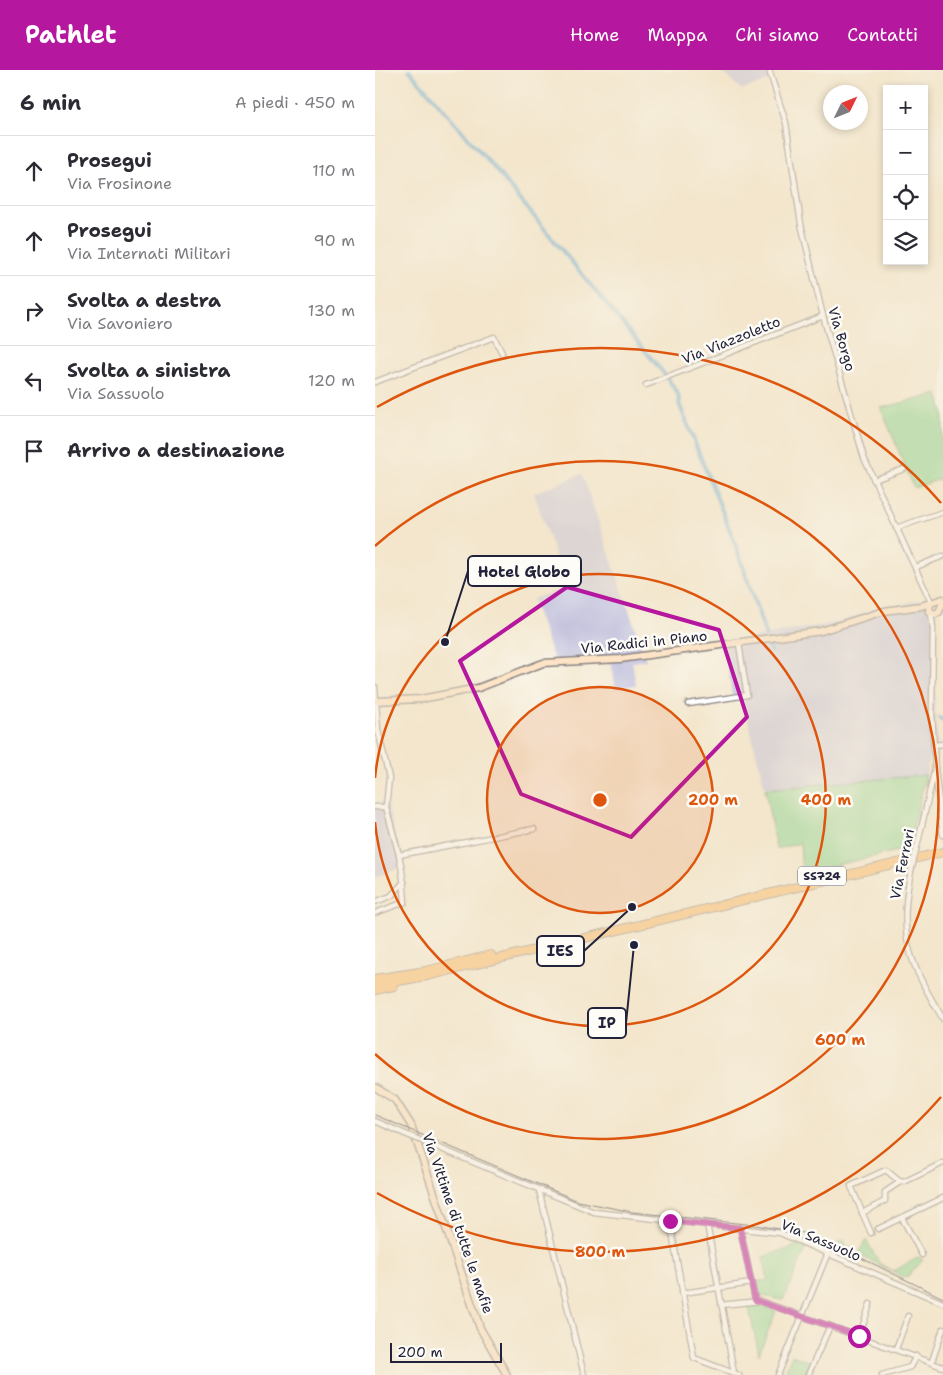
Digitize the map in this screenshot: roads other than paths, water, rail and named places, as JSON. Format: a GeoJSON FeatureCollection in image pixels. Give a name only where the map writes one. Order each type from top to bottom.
{"type":"FeatureCollection","features":[{"type":"Feature","properties":{"kind":"highway","name":"SS724"},"geometry":{"type":"LineString","coordinates":[[375,977],[425,971],[943,846]]}},
{"type":"Feature","properties":{"kind":"highway"},"geometry":{"type":"LineString","coordinates":[[375,990],[943,852]]}},
{"type":"Feature","properties":{"kind":"highway"},"geometry":{"type":"LineString","coordinates":[[375,985],[427,976]]}},
{"type":"Feature","properties":{"kind":"street","name":"Via Borgo"},"geometry":{"type":"LineString","coordinates":[[769,70],[786,124],[801,224],[823,316],[864,458],[932,602]]}},
{"type":"Feature","properties":{"kind":"street","name":"Via Viazzoletto"},"geometry":{"type":"LineString","coordinates":[[646,385],[823,316]]}},
{"type":"Feature","properties":{"kind":"street"},"geometry":{"type":"LineString","coordinates":[[375,382],[495,337],[502,353]]}},
{"type":"Feature","properties":{"kind":"street"},"geometry":{"type":"LineString","coordinates":[[874,480],[904,469]]}},
{"type":"Feature","properties":{"kind":"street"},"geometry":{"type":"LineString","coordinates":[[896,528],[943,512]]}},
{"type":"Feature","properties":{"kind":"street"},"geometry":{"type":"LineString","coordinates":[[916,566],[943,556]]}},
{"type":"Feature","properties":{"kind":"street"},"geometry":{"type":"LineString","coordinates":[[929,611],[932,602],[941,605]]}},
{"type":"Feature","properties":{"kind":"street","name":"Via Radici in Piano"},"geometry":{"type":"LineString","coordinates":[[375,701],[421,699],[477,688],[543,663],[620,659],[821,632],[885,611],[932,602]]}},
{"type":"Feature","properties":{"kind":"street","name":"Via Radici in Piano"},"geometry":{"type":"LineString","coordinates":[[916,606],[929,611],[941,605]]}},
{"type":"Feature","properties":{"kind":"street","name":"Via Ferrari"},"geometry":{"type":"LineString","coordinates":[[933,627],[941,605]]}},
{"type":"Feature","properties":{"kind":"street","name":"Via Ferrari"},"geometry":{"type":"LineString","coordinates":[[929,611],[933,627],[932,715],[935,768],[912,867],[904,916],[907,947],[921,981],[943,1018]]}},
{"type":"Feature","properties":{"kind":"street"},"geometry":{"type":"LineString","coordinates":[[688,704],[747,695],[739,644]]}},
{"type":"Feature","properties":{"kind":"street"},"geometry":{"type":"LineString","coordinates":[[375,687],[378,730],[389,778],[386,807],[404,882],[404,903],[375,913]]}},
{"type":"Feature","properties":{"kind":"street"},"geometry":{"type":"LineString","coordinates":[[934,745],[943,744]]}},
{"type":"Feature","properties":{"kind":"street","name":"Via Ferrari"},"geometry":{"type":"LineString","coordinates":[[935,768],[943,835]]}},
{"type":"Feature","properties":{"kind":"street"},"geometry":{"type":"LineString","coordinates":[[375,806],[386,807]]}},
{"type":"Feature","properties":{"kind":"street"},"geometry":{"type":"LineString","coordinates":[[399,855],[534,829]]}},
{"type":"Feature","properties":{"kind":"street"},"geometry":{"type":"LineString","coordinates":[[375,902],[391,896],[404,882]]}},
{"type":"Feature","properties":{"kind":"street","name":"Via Vittime di tutte le mafie"},"geometry":{"type":"LineString","coordinates":[[375,1087],[395,1100],[411,1125],[481,1328],[507,1375]]}},
{"type":"Feature","properties":{"kind":"street","name":"Via Sassuolo"},"geometry":{"type":"LineString","coordinates":[[375,1121],[594,1212],[780,1233],[943,1303]]}},
{"type":"Feature","properties":{"kind":"street"},"geometry":{"type":"LineString","coordinates":[[862,1213],[885,1202],[885,1192],[900,1182],[943,1163]]}},
{"type":"Feature","properties":{"kind":"street"},"geometry":{"type":"LineString","coordinates":[[871,1233],[851,1186],[886,1170],[900,1182]]}},
{"type":"Feature","properties":{"kind":"street"},"geometry":{"type":"LineString","coordinates":[[539,1190],[584,1375]]}},
{"type":"Feature","properties":{"kind":"street"},"geometry":{"type":"LineString","coordinates":[[878,1230],[942,1200]]}},
{"type":"Feature","properties":{"kind":"street"},"geometry":{"type":"LineString","coordinates":[[902,1218],[922,1254]]}},
{"type":"Feature","properties":{"kind":"street"},"geometry":{"type":"LineString","coordinates":[[670,1221],[693,1358],[739,1375]]}},
{"type":"Feature","properties":{"kind":"street"},"geometry":{"type":"LineString","coordinates":[[707,1224],[734,1373]]}},
{"type":"Feature","properties":{"kind":"street"},"geometry":{"type":"LineString","coordinates":[[740,1228],[755,1300]]}},
{"type":"Feature","properties":{"kind":"street"},"geometry":{"type":"LineString","coordinates":[[777,1375],[828,1253]]}},
{"type":"Feature","properties":{"kind":"street"},"geometry":{"type":"LineString","coordinates":[[682,1293],[752,1283]]}},
{"type":"Feature","properties":{"kind":"street"},"geometry":{"type":"LineString","coordinates":[[721,1305],[755,1300],[943,1366]]}},
{"type":"Feature","properties":{"kind":"street"},"geometry":{"type":"LineString","coordinates":[[859,1336],[870,1304]]}},
{"type":"Feature","properties":{"kind":"street"},"geometry":{"type":"LineString","coordinates":[[896,1349],[908,1316]]}},
{"type":"Feature","properties":{"kind":"street"},"geometry":{"type":"LineString","coordinates":[[809,1375],[830,1326]]}},
{"type":"Feature","properties":{"kind":"street"},"geometry":{"type":"LineString","coordinates":[[931,1361],[943,1329]]}},
{"type":"Feature","properties":{"kind":"street"},"geometry":{"type":"LineString","coordinates":[[882,1375],[910,1367],[916,1356]]}},
{"type":"Feature","properties":{"kind":"waterway"},"geometry":{"type":"LineString","coordinates":[[409,70],[490,163],[665,375]]}},
{"type":"Feature","properties":{"kind":"waterway"},"geometry":{"type":"LineString","coordinates":[[668,379],[678,394],[680,406],[735,543],[766,636]]}},
{"type":"Feature","properties":{"kind":"waterway"},"geometry":{"type":"LineString","coordinates":[[768,644],[771,651]]}},
{"type":"Feature","properties":{"kind":"waterway"},"geometry":{"type":"LineString","coordinates":[[939,718],[943,720]]}},
{"type":"Feature","properties":{"kind":"railway"},"geometry":{"type":"LineString","coordinates":[[375,1115],[578,1201],[632,1212],[755,1225],[804,1233],[847,1251],[943,1298]]}},
{"type":"Feature","properties":{"kind":"place","name":"Hotel Globo"},"geometry":{"type":"Point","coordinates":[445,642]}},
{"type":"Feature","properties":{"kind":"place","name":"IES"},"geometry":{"type":"Point","coordinates":[632,907]}},
{"type":"Feature","properties":{"kind":"place","name":"IP"},"geometry":{"type":"Point","coordinates":[634,945]}}]}
